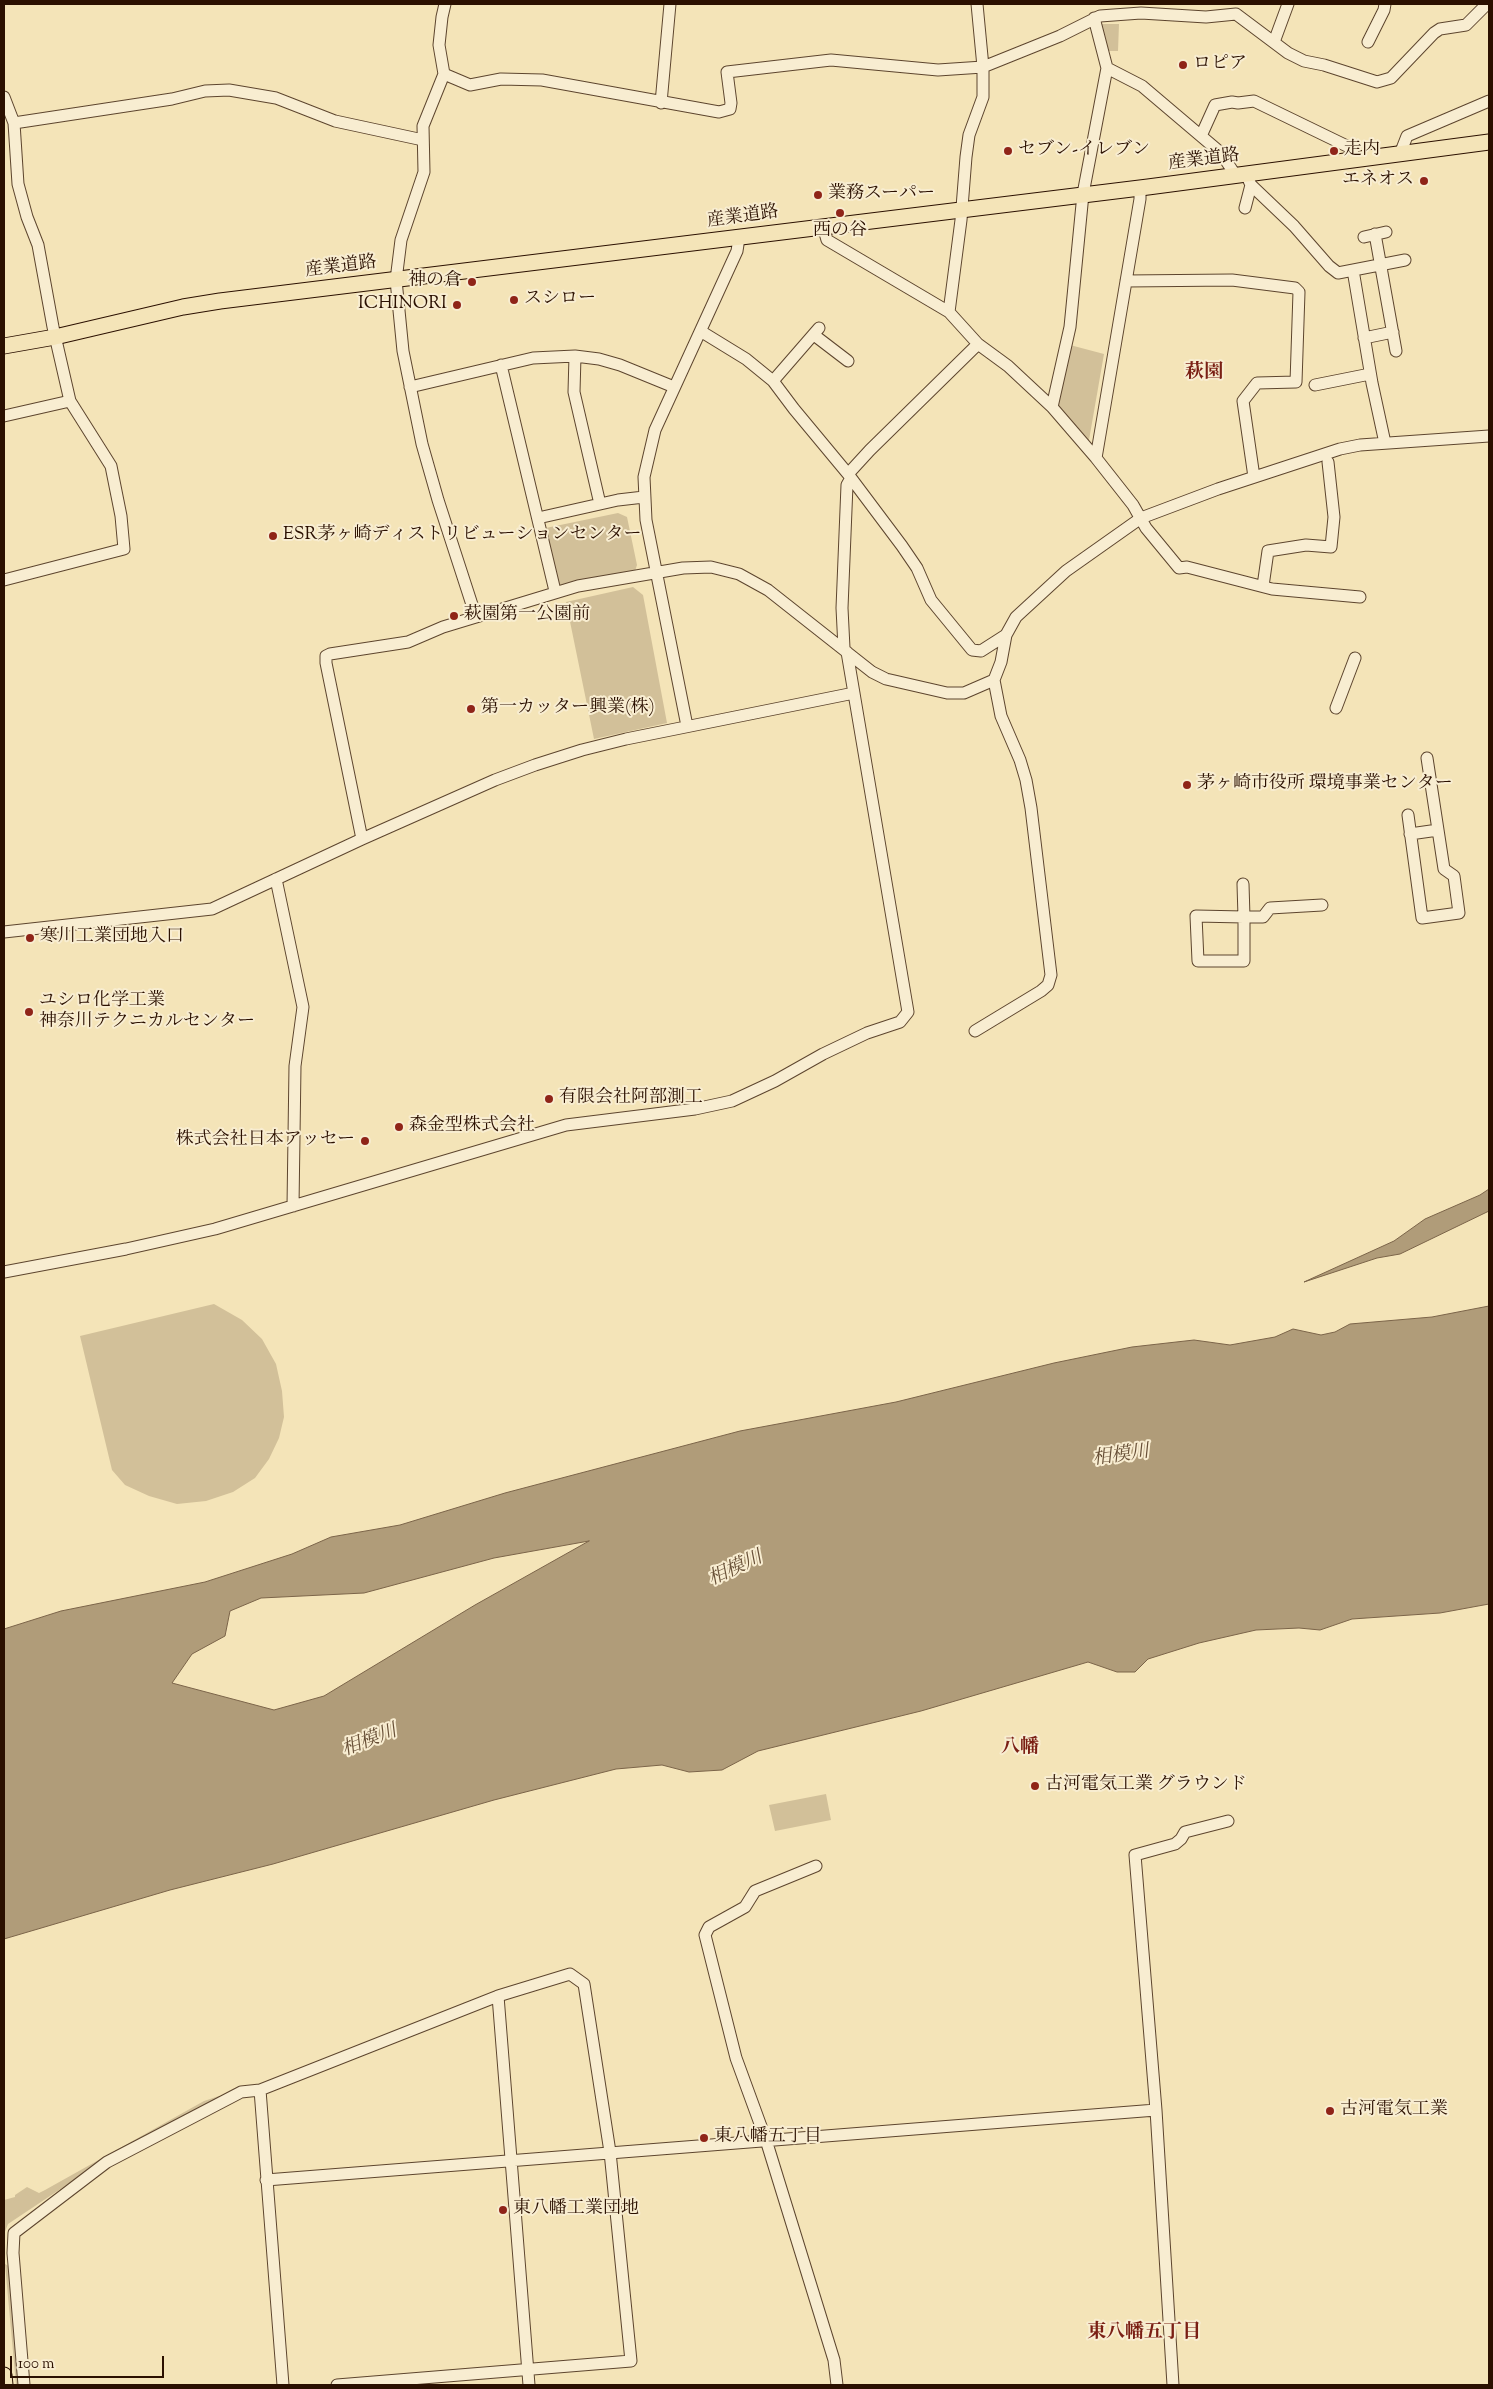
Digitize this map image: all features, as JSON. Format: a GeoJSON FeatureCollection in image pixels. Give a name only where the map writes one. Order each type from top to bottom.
{"type":"FeatureCollection","features":[{"type":"Feature","properties":{"kind":"main road","name":"産業道路"},"geometry":{"type":"LineString","coordinates":[[4,346],[55,337],[202,304],[1083,194],[1244,179],[1355,160],[1489,142]]}},
{"type":"Feature","properties":{"kind":"main road"},"geometry":{"type":"LineString","coordinates":[[4,2375],[5,2385]]}},
{"type":"Feature","properties":{"kind":"street"},"geometry":{"type":"LineString","coordinates":[[446,4],[442,17],[439,45],[444,74],[426,115],[422,140],[423,176],[401,240],[396,280],[403,351],[422,444],[476,617]]}},
{"type":"Feature","properties":{"kind":"street"},"geometry":{"type":"LineString","coordinates":[[661,102],[670,4]]}},
{"type":"Feature","properties":{"kind":"street"},"geometry":{"type":"LineString","coordinates":[[949,312],[969,135],[983,98],[983,67],[977,4]]}},
{"type":"Feature","properties":{"kind":"street"},"geometry":{"type":"LineString","coordinates":[[1274,42],[1288,4]]}},
{"type":"Feature","properties":{"kind":"street"},"geometry":{"type":"LineString","coordinates":[[1368,33],[1384,10],[1384,4]]}},
{"type":"Feature","properties":{"kind":"street"},"geometry":{"type":"LineString","coordinates":[[444,74],[470,85],[501,79],[542,80],[725,112],[730,109],[731,102],[727,72],[806,62],[848,61],[938,70],[983,67],[1060,36],[1094,18],[1140,9],[1206,17],[1236,14],[1304,62],[1324,65],[1367,80],[1384,81],[1391,78],[1434,33],[1440,29],[1466,25],[1487,4]]}},
{"type":"Feature","properties":{"kind":"street"},"geometry":{"type":"LineString","coordinates":[[1052,407],[1070,327],[1083,194],[1107,68],[1094,18]]}},
{"type":"Feature","properties":{"kind":"street"},"geometry":{"type":"LineString","coordinates":[[1107,68],[1142,86],[1222,153],[1244,179],[1294,226],[1329,266],[1338,273],[1405,260]]}},
{"type":"Feature","properties":{"kind":"street"},"geometry":{"type":"LineString","coordinates":[[10,118],[172,99],[205,91],[229,90],[276,98],[336,121],[422,140]]}},
{"type":"Feature","properties":{"kind":"street"},"geometry":{"type":"LineString","coordinates":[[4,97],[10,118],[18,184],[27,217],[38,245],[55,337],[70,401],[112,466],[121,516],[124,549],[4,580]]}},
{"type":"Feature","properties":{"kind":"street"},"geometry":{"type":"LineString","coordinates":[[1201,136],[1216,105],[1254,101],[1351,148],[1355,160]]}},
{"type":"Feature","properties":{"kind":"street"},"geometry":{"type":"LineString","coordinates":[[1400,154],[1407,136],[1489,101]]}},
{"type":"Feature","properties":{"kind":"street"},"geometry":{"type":"LineString","coordinates":[[1244,179],[1245,208]]}},
{"type":"Feature","properties":{"kind":"street"},"geometry":{"type":"LineString","coordinates":[[1096,458],[1140,199],[1140,188]]}},
{"type":"Feature","properties":{"kind":"street"},"geometry":{"type":"LineString","coordinates":[[823,226],[827,240],[949,312],[978,344],[1008,366],[1052,407],[1096,458],[1179,568],[1187,567],[1264,586],[1302,593],[1360,597]]}},
{"type":"Feature","properties":{"kind":"street"},"geometry":{"type":"LineString","coordinates":[[1375,234],[1396,351]]}},
{"type":"Feature","properties":{"kind":"street"},"geometry":{"type":"LineString","coordinates":[[687,726],[656,572],[644,498],[644,477],[655,430],[702,332],[737,251],[739,238]]}},
{"type":"Feature","properties":{"kind":"street"},"geometry":{"type":"LineString","coordinates":[[1353,270],[1370,374],[1385,443]]}},
{"type":"Feature","properties":{"kind":"street"},"geometry":{"type":"LineString","coordinates":[[1126,282],[1232,280],[1295,288],[1299,292],[1296,382],[1257,383],[1243,400],[1254,477]]}},
{"type":"Feature","properties":{"kind":"street"},"geometry":{"type":"LineString","coordinates":[[773,381],[816,331],[848,361]]}},
{"type":"Feature","properties":{"kind":"street"},"geometry":{"type":"LineString","coordinates":[[702,332],[746,359],[773,381],[850,476],[917,568],[931,600],[972,650],[981,651],[1006,635]]}},
{"type":"Feature","properties":{"kind":"street"},"geometry":{"type":"LineString","coordinates":[[1364,338],[1393,332]]}},
{"type":"Feature","properties":{"kind":"street"},"geometry":{"type":"LineString","coordinates":[[4,1272],[126,1249],[214,1229],[566,1125],[695,1109],[732,1100],[775,1081],[867,1033],[900,1022],[906,1017],[908,1012],[846,650],[843,589],[848,485],[850,476],[870,450],[978,344]]}},
{"type":"Feature","properties":{"kind":"street"},"geometry":{"type":"LineString","coordinates":[[410,387],[533,358],[574,356],[599,359],[620,365],[674,387]]}},
{"type":"Feature","properties":{"kind":"street"},"geometry":{"type":"LineString","coordinates":[[574,356],[574,392],[600,504]]}},
{"type":"Feature","properties":{"kind":"street"},"geometry":{"type":"LineString","coordinates":[[502,365],[555,591]]}},
{"type":"Feature","properties":{"kind":"street"},"geometry":{"type":"LineString","coordinates":[[1315,385],[1370,374]]}},
{"type":"Feature","properties":{"kind":"street"},"geometry":{"type":"LineString","coordinates":[[4,416],[70,401]]}},
{"type":"Feature","properties":{"kind":"street"},"geometry":{"type":"LineString","coordinates":[[975,1031],[1041,991],[1048,985],[1051,975],[1026,780],[1020,760],[1001,716],[994,680],[1001,662],[1006,635],[1016,617],[1039,595],[1098,547],[1141,518],[1254,477],[1340,449],[1385,443],[1489,436]]}},
{"type":"Feature","properties":{"kind":"street"},"geometry":{"type":"LineString","coordinates":[[1264,586],[1268,551],[1306,545],[1330,547],[1334,518],[1328,462]]}},
{"type":"Feature","properties":{"kind":"street"},"geometry":{"type":"LineString","coordinates":[[538,518],[600,504],[644,498]]}},
{"type":"Feature","properties":{"kind":"street"},"geometry":{"type":"LineString","coordinates":[[362,839],[326,656],[356,649],[408,642],[555,591],[656,572],[683,568],[711,567],[739,574],[768,590],[872,672],[886,679],[947,693],[964,693],[994,680]]}},
{"type":"Feature","properties":{"kind":"street"},"geometry":{"type":"LineString","coordinates":[[1336,708],[1356,658]]}},
{"type":"Feature","properties":{"kind":"street"},"geometry":{"type":"LineString","coordinates":[[4,932],[212,909],[362,839],[495,780],[534,766],[582,750],[687,726],[854,693]]}},
{"type":"Feature","properties":{"kind":"street"},"geometry":{"type":"LineString","coordinates":[[1408,815],[1422,918],[1459,913],[1454,876],[1444,869],[1428,758]]}},
{"type":"Feature","properties":{"kind":"street"},"geometry":{"type":"LineString","coordinates":[[1410,834],[1438,830]]}},
{"type":"Feature","properties":{"kind":"street"},"geometry":{"type":"LineString","coordinates":[[276,879],[303,1007],[296,1066],[293,1206]]}},
{"type":"Feature","properties":{"kind":"street"},"geometry":{"type":"LineString","coordinates":[[1242,884],[1244,917],[1244,961],[1198,961],[1196,916],[1244,917],[1263,917],[1270,908],[1322,905]]}},
{"type":"Feature","properties":{"kind":"street"},"geometry":{"type":"LineString","coordinates":[[1173,2385],[1156,2110],[1135,1855],[1175,1844],[1185,1832],[1228,1821]]}},
{"type":"Feature","properties":{"kind":"street"},"geometry":{"type":"LineString","coordinates":[[816,1866],[756,1891],[745,1907],[709,1927],[705,1935],[736,2058],[766,2140],[834,2360],[837,2385]]}},
{"type":"Feature","properties":{"kind":"street"},"geometry":{"type":"LineString","coordinates":[[24,2385],[8,2255],[14,2233],[107,2162],[241,2092],[260,2090],[498,1996],[570,1974],[584,1984],[610,2152],[631,2361],[337,2385]]}},
{"type":"Feature","properties":{"kind":"street"},"geometry":{"type":"LineString","coordinates":[[498,1996],[529,2385]]}},
{"type":"Feature","properties":{"kind":"street"},"geometry":{"type":"LineString","coordinates":[[260,2090],[283,2385]]}},
{"type":"Feature","properties":{"kind":"street"},"geometry":{"type":"LineString","coordinates":[[266,2180],[1156,2110]]}},
{"type":"Feature","properties":{"kind":"shaded area"},"geometry":{"type":"Polygon","coordinates":[[[1101,24],[1119,24],[1118,51],[1109,51],[1101,24]]]}},
{"type":"Feature","properties":{"kind":"shaded area"},"geometry":{"type":"Polygon","coordinates":[[[1070,345],[1104,354],[1089,440],[1085,441],[1059,410],[1057,401],[1070,345]]]}},
{"type":"Feature","properties":{"kind":"shaded area"},"geometry":{"type":"Polygon","coordinates":[[[618,513],[627,517],[637,565],[635,571],[556,587],[541,529],[618,513]]]}},
{"type":"Feature","properties":{"kind":"shaded area"},"geometry":{"type":"Polygon","coordinates":[[[633,587],[643,595],[667,723],[594,739],[566,602],[633,587]]]}},
{"type":"Feature","properties":{"kind":"shaded area"},"geometry":{"type":"Polygon","coordinates":[[[214,1304],[242,1320],[262,1339],[276,1364],[282,1391],[284,1417],[279,1438],[269,1459],[255,1478],[233,1492],[206,1501],[177,1504],[149,1496],[125,1485],[112,1470],[80,1336],[214,1304]]]}},
{"type":"Feature","properties":{"kind":"shaded area"},"geometry":{"type":"Polygon","coordinates":[[[826,1794],[831,1820],[775,1831],[769,1805],[826,1794]]]}},
{"type":"Feature","properties":{"kind":"shaded area"},"geometry":{"type":"Polygon","coordinates":[[[219,2096],[220,2098],[92,2168],[8,2224],[4,2234],[4,2200],[15,2197],[15,2195],[27,2187],[39,2193],[204,2101],[219,2096]]]}},
{"type":"Feature","properties":{"kind":"shaded area"},"geometry":{"type":"Polygon","coordinates":[[[5,2264],[10,2267],[19,2385],[16,2385],[5,2264]]]}},
{"type":"Feature","properties":{"kind":"water"},"geometry":{"type":"Polygon","coordinates":[[[1489,1189],[1489,1211],[1400,1254],[1377,1258],[1304,1282],[1394,1241],[1425,1219],[1480,1195],[1489,1189]]]}},
{"type":"Feature","properties":{"kind":"water","name":"相模川"},"geometry":{"type":"Polygon","coordinates":[[[1489,1306],[1489,1604],[1440,1613],[1352,1619],[1320,1630],[1299,1628],[1256,1630],[1199,1643],[1148,1659],[1135,1672],[1117,1672],[1088,1662],[921,1711],[758,1751],[722,1770],[689,1772],[662,1765],[616,1769],[494,1800],[273,1864],[170,1890],[4,1939],[4,1629],[61,1611],[205,1582],[292,1554],[331,1537],[400,1525],[505,1493],[740,1431],[896,1402],[1054,1363],[1132,1347],[1194,1340],[1230,1345],[1275,1337],[1293,1329],[1321,1335],[1335,1332],[1350,1324],[1432,1317],[1489,1306]],[[589,1541],[494,1558],[364,1593],[261,1598],[230,1611],[225,1636],[192,1654],[172,1683],[274,1710],[324,1696],[475,1605],[589,1541]]]}},
{"type":"Feature","properties":{"kind":"place","name":"ロピア"},"geometry":{"type":"Point","coordinates":[1183,65]}},
{"type":"Feature","properties":{"kind":"place","name":"セブン-イレブン"},"geometry":{"type":"Point","coordinates":[1008,151]}},
{"type":"Feature","properties":{"kind":"place","name":"走内"},"geometry":{"type":"Point","coordinates":[1334,151]}},
{"type":"Feature","properties":{"kind":"place","name":"エネオス"},"geometry":{"type":"Point","coordinates":[1424,181]}},
{"type":"Feature","properties":{"kind":"place","name":"業務スーパー"},"geometry":{"type":"Point","coordinates":[818,195]}},
{"type":"Feature","properties":{"kind":"place","name":"西の谷"},"geometry":{"type":"Point","coordinates":[840,213]}},
{"type":"Feature","properties":{"kind":"place","name":"神の倉"},"geometry":{"type":"Point","coordinates":[472,282]}},
{"type":"Feature","properties":{"kind":"place","name":"スシロー"},"geometry":{"type":"Point","coordinates":[514,300]}},
{"type":"Feature","properties":{"kind":"place","name":"ICHINORI"},"geometry":{"type":"Point","coordinates":[457,305]}},
{"type":"Feature","properties":{"kind":"place","name":"ESR茅ヶ崎ディストリビューションセンター"},"geometry":{"type":"Point","coordinates":[273,536]}},
{"type":"Feature","properties":{"kind":"place","name":"萩園第一公園前"},"geometry":{"type":"Point","coordinates":[454,616]}},
{"type":"Feature","properties":{"kind":"place","name":"第一カッター興業(株)"},"geometry":{"type":"Point","coordinates":[471,709]}},
{"type":"Feature","properties":{"kind":"place","name":"茅ヶ崎市役所 環境事業センター"},"geometry":{"type":"Point","coordinates":[1187,785]}},
{"type":"Feature","properties":{"kind":"place","name":"寒川工業団地入口"},"geometry":{"type":"Point","coordinates":[30,938]}},
{"type":"Feature","properties":{"kind":"place","name":"ユシロ化学工業 神奈川テクニカルセンター"},"geometry":{"type":"Point","coordinates":[29,1012]}},
{"type":"Feature","properties":{"kind":"place","name":"有限会社阿部測工"},"geometry":{"type":"Point","coordinates":[549,1099]}},
{"type":"Feature","properties":{"kind":"place","name":"森金型株式会社"},"geometry":{"type":"Point","coordinates":[399,1127]}},
{"type":"Feature","properties":{"kind":"place","name":"株式会社日本アッセー"},"geometry":{"type":"Point","coordinates":[365,1141]}},
{"type":"Feature","properties":{"kind":"place","name":"古河電気工業 グラウンド"},"geometry":{"type":"Point","coordinates":[1035,1786]}},
{"type":"Feature","properties":{"kind":"place","name":"古河電気工業"},"geometry":{"type":"Point","coordinates":[1330,2111]}},
{"type":"Feature","properties":{"kind":"place","name":"東八幡五丁目"},"geometry":{"type":"Point","coordinates":[704,2138]}},
{"type":"Feature","properties":{"kind":"place","name":"東八幡工業団地"},"geometry":{"type":"Point","coordinates":[503,2210]}},
{"type":"Feature","properties":{"kind":"district","name":"萩園"},"geometry":{"type":"Point","coordinates":[1204,374]}},
{"type":"Feature","properties":{"kind":"district","name":"八幡"},"geometry":{"type":"Point","coordinates":[1020,1749]}},
{"type":"Feature","properties":{"kind":"district","name":"東八幡五丁目"},"geometry":{"type":"Point","coordinates":[1144,2334]}}]}
